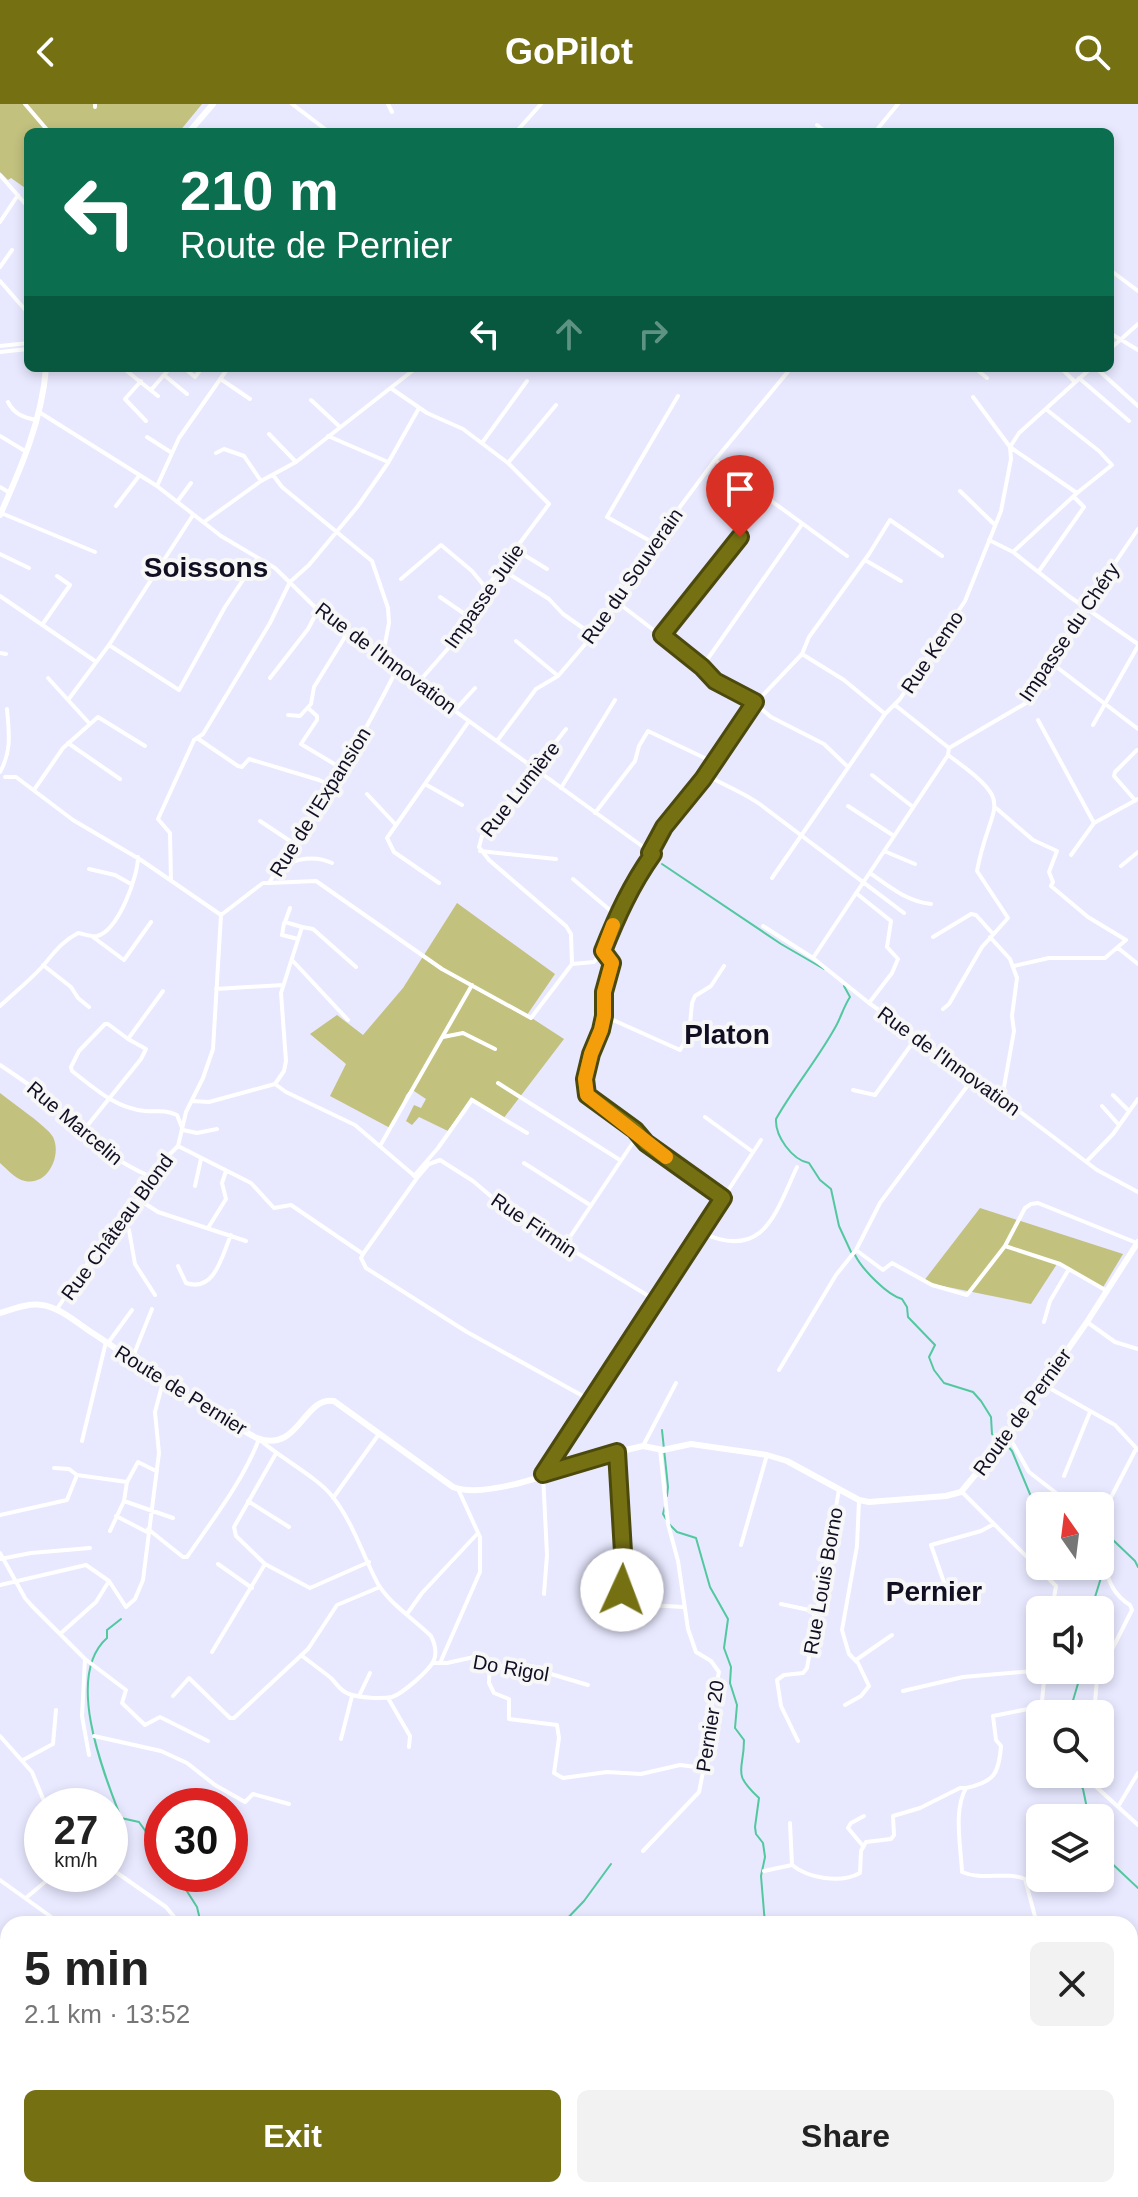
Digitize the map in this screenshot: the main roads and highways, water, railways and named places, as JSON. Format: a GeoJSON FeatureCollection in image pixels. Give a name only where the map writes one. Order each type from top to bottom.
{"type":"FeatureCollection","features":[{"type":"Feature","properties":{"kind":"waterway"},"geometry":{"type":"LineString","coordinates":[[662,864],[781,944],[824,969]]}},
{"type":"Feature","properties":{"kind":"waterway"},"geometry":{"type":"LineString","coordinates":[[844,986],[850,997],[838,1023],[776,1119],[776,1126],[786,1146],[809,1163],[820,1180],[831,1189],[839,1226],[851,1252]]}},
{"type":"Feature","properties":{"kind":"waterway"},"geometry":{"type":"LineString","coordinates":[[855,1255],[876,1281],[902,1299],[908,1317],[935,1345],[929,1357],[934,1370],[944,1383],[973,1392],[991,1417],[992,1434],[999,1440]]}},
{"type":"Feature","properties":{"kind":"waterway"},"geometry":{"type":"LineString","coordinates":[[662,1430],[667,1496]]}},
{"type":"Feature","properties":{"kind":"waterway"},"geometry":{"type":"LineString","coordinates":[[1006,1444],[1029,1492]]}},
{"type":"Feature","properties":{"kind":"waterway"},"geometry":{"type":"LineString","coordinates":[[665,1506],[663,1514],[666,1519]]}},
{"type":"Feature","properties":{"kind":"waterway"},"geometry":{"type":"LineString","coordinates":[[669,1524],[677,1532],[696,1538],[710,1587],[728,1619],[724,1648],[731,1667],[730,1683],[737,1705],[735,1728],[744,1740],[742,1777],[759,1798],[755,1827],[763,1843],[765,1857],[761,1876],[764,1916]]}},
{"type":"Feature","properties":{"kind":"waterway"},"geometry":{"type":"LineString","coordinates":[[1114,1541],[1138,1567]]}},
{"type":"Feature","properties":{"kind":"waterway"},"geometry":{"type":"LineString","coordinates":[[1095,1596],[1100,1580]]}},
{"type":"Feature","properties":{"kind":"waterway"},"geometry":{"type":"LineString","coordinates":[[121,1619],[107,1630],[107,1638],[95,1655],[89,1676],[88,1700],[98,1752],[121,1818],[139,1822],[144,1829]]}},
{"type":"Feature","properties":{"kind":"waterway"},"geometry":{"type":"LineString","coordinates":[[1073,1700],[1078,1684]]}},
{"type":"Feature","properties":{"kind":"waterway"},"geometry":{"type":"LineString","coordinates":[[1082,1788],[1086,1804]]}},
{"type":"Feature","properties":{"kind":"waterway"},"geometry":{"type":"LineString","coordinates":[[570,1916],[611,1864]]}},
{"type":"Feature","properties":{"kind":"waterway"},"geometry":{"type":"LineString","coordinates":[[1114,1865],[1138,1888]]}},
{"type":"Feature","properties":{"kind":"waterway"},"geometry":{"type":"LineString","coordinates":[[187,1892],[199,1916]]}},
{"type":"Feature","properties":{"kind":"district","name":"Soissons"},"geometry":{"type":"Point","coordinates":[206,567]}},
{"type":"Feature","properties":{"kind":"district","name":"Platon"},"geometry":{"type":"Point","coordinates":[727,1034]}},
{"type":"Feature","properties":{"kind":"district","name":"Pernier"},"geometry":{"type":"Point","coordinates":[934,1591]}}]}
